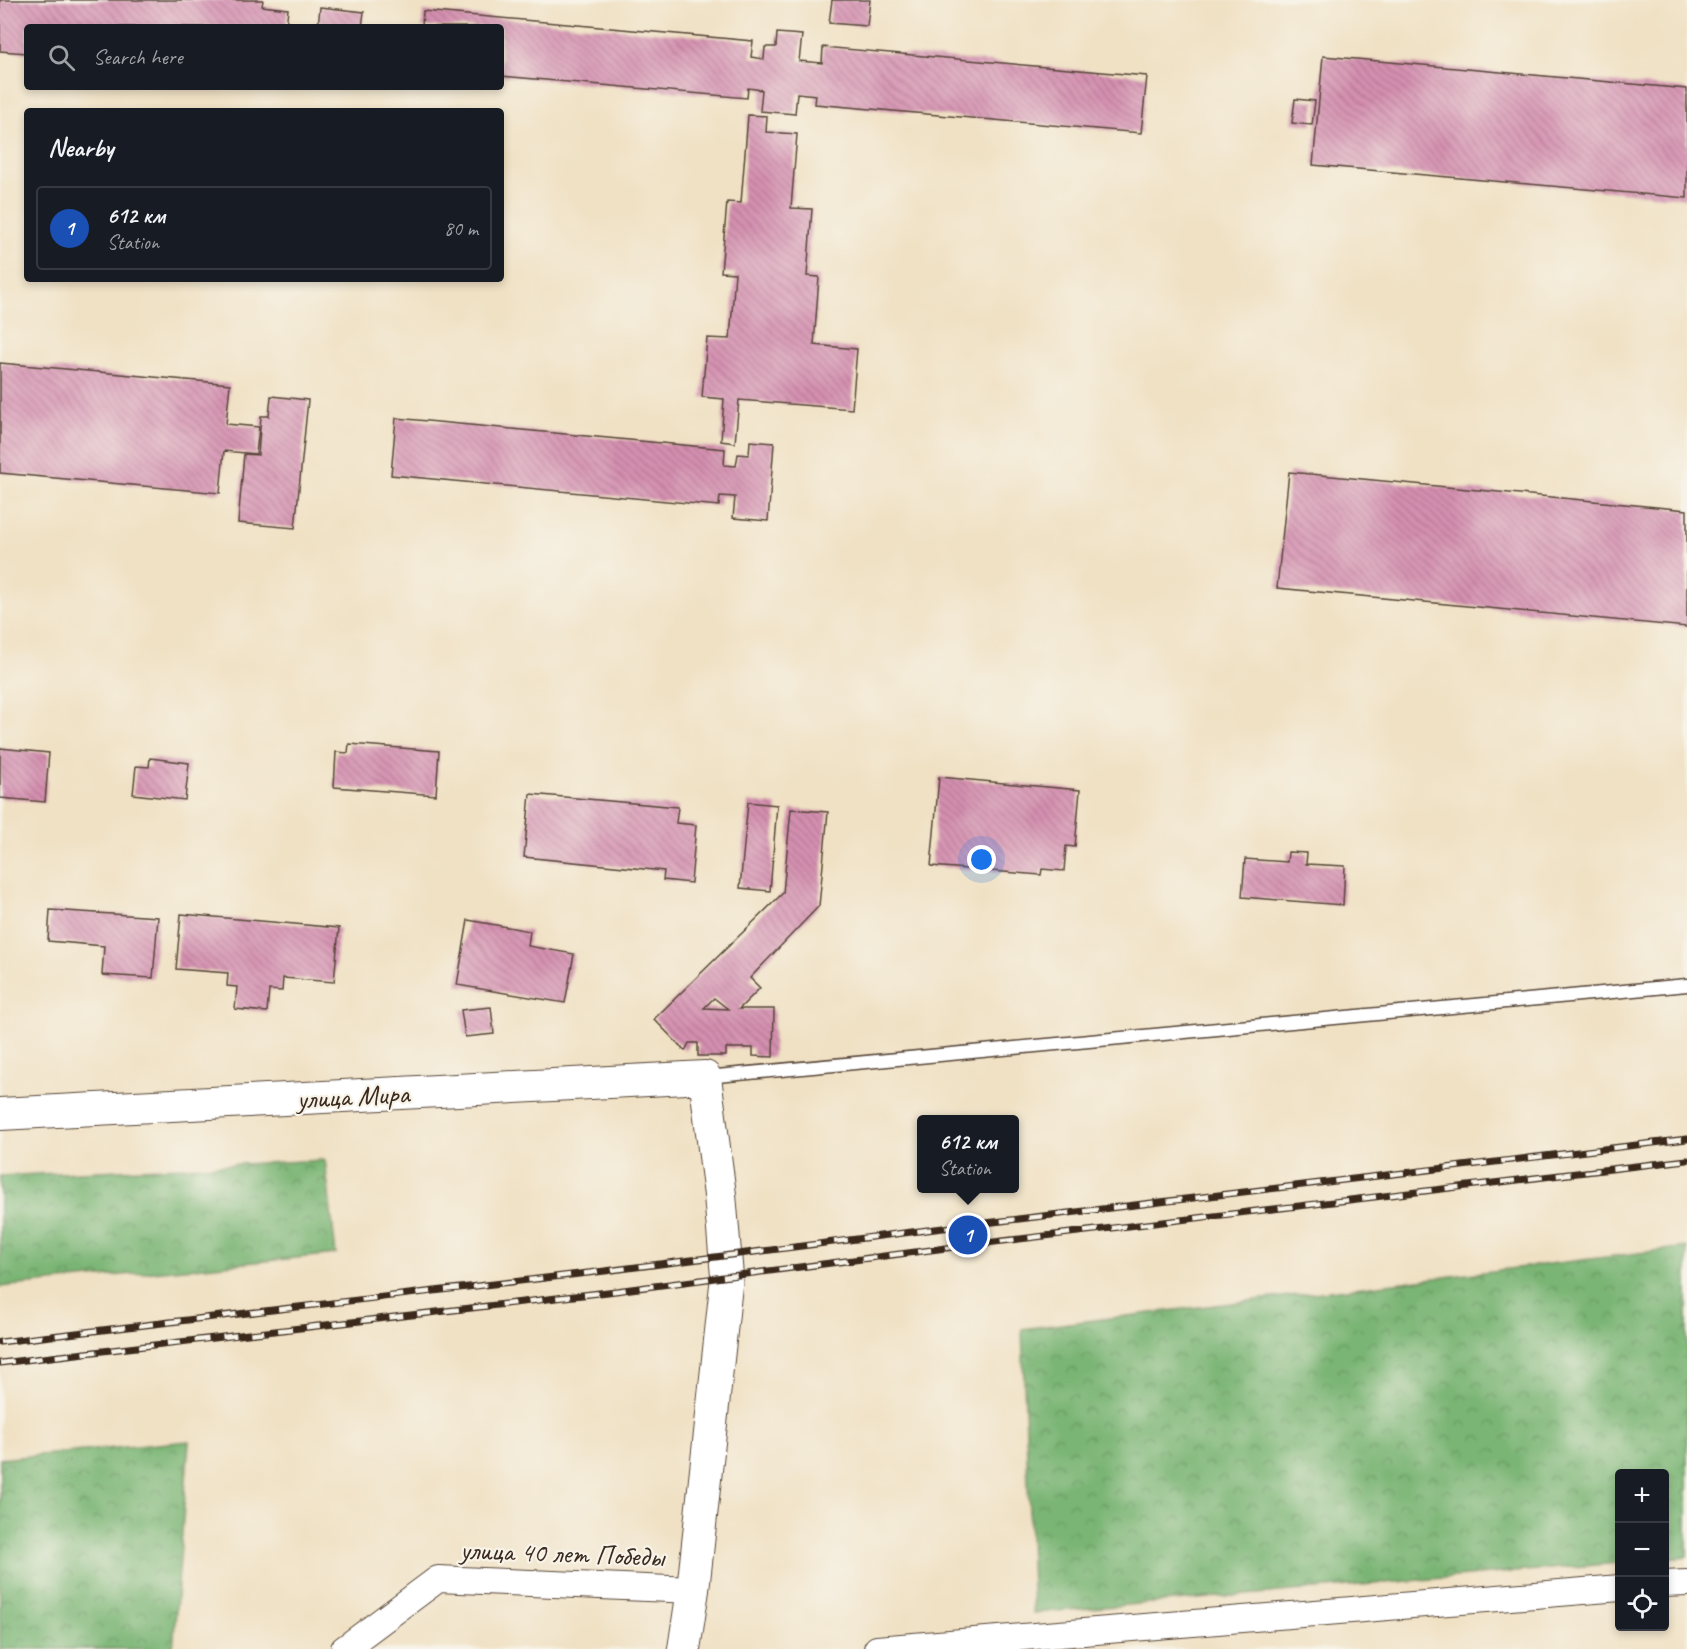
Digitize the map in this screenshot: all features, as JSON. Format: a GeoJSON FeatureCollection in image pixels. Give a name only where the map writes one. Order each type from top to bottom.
{"type":"FeatureCollection","features":[{"type":"Feature","properties":{"kind":"street","name":"улица Мира"},"geometry":{"type":"LineString","coordinates":[[0,1114],[705,1077]]}},
{"type":"Feature","properties":{"kind":"street"},"geometry":{"type":"LineString","coordinates":[[684,1649],[693,1590],[727,1276],[720,1195],[705,1077]]}},
{"type":"Feature","properties":{"kind":"street","name":"улица 40 лет Победы"},"geometry":{"type":"LineString","coordinates":[[344,1649],[438,1579],[693,1590]]}},
{"type":"Feature","properties":{"kind":"street"},"geometry":{"type":"LineString","coordinates":[[1669,1584],[1687,1582]]}},
{"type":"Feature","properties":{"kind":"street"},"geometry":{"type":"LineString","coordinates":[[877,1649],[1615,1588]]}},
{"type":"Feature","properties":{"kind":"lane"},"geometry":{"type":"LineString","coordinates":[[705,1077],[1687,985]]}},
{"type":"Feature","properties":{"kind":"green space"},"geometry":{"type":"Polygon","coordinates":[[[325,1160],[336,1254],[0,1287],[0,1176],[325,1160]]]}},
{"type":"Feature","properties":{"kind":"green space"},"geometry":{"type":"Polygon","coordinates":[[[1687,1247],[1687,1557],[1669,1559],[1669,1469],[1615,1469],[1615,1563],[1033,1613],[1022,1329],[1687,1247]]]}},
{"type":"Feature","properties":{"kind":"green space"},"geometry":{"type":"Polygon","coordinates":[[[189,1441],[173,1649],[0,1649],[0,1459],[189,1441]]]}},
{"type":"Feature","properties":{"kind":"building"},"geometry":{"type":"Polygon","coordinates":[[[0,0],[263,0],[262,6],[288,9],[286,24],[24,24],[24,53],[0,51],[0,0]]]}},
{"type":"Feature","properties":{"kind":"building"},"geometry":{"type":"Polygon","coordinates":[[[832,0],[870,0],[867,26],[829,23],[832,0]]]}},
{"type":"Feature","properties":{"kind":"building"},"geometry":{"type":"Polygon","coordinates":[[[320,7],[364,12],[362,24],[318,24],[320,7]]]}},
{"type":"Feature","properties":{"kind":"building"},"geometry":{"type":"Polygon","coordinates":[[[423,11],[753,41],[751,57],[764,59],[765,47],[776,47],[777,33],[802,35],[799,61],[822,63],[823,47],[1147,76],[1141,133],[815,104],[816,95],[797,93],[795,114],[760,111],[762,90],[748,88],[747,98],[504,76],[504,24],[422,24],[423,11]]]}},
{"type":"Feature","properties":{"kind":"building"},"geometry":{"type":"Polygon","coordinates":[[[1323,56],[1687,89],[1687,198],[1313,165],[1323,56]]]}},
{"type":"Feature","properties":{"kind":"building"},"geometry":{"type":"Polygon","coordinates":[[[1295,99],[1315,101],[1312,125],[1292,123],[1295,99]]]}},
{"type":"Feature","properties":{"kind":"building"},"geometry":{"type":"Polygon","coordinates":[[[748,115],[767,116],[766,132],[797,134],[791,208],[812,209],[807,276],[819,277],[814,345],[857,349],[852,409],[739,400],[735,443],[721,441],[724,399],[702,397],[707,338],[730,339],[735,273],[721,272],[727,202],[741,203],[748,115]]]}},
{"type":"Feature","properties":{"kind":"building"},"geometry":{"type":"Polygon","coordinates":[[[0,363],[230,384],[226,424],[259,427],[256,454],[224,451],[220,493],[0,473],[0,363]]]}},
{"type":"Feature","properties":{"kind":"building"},"geometry":{"type":"Polygon","coordinates":[[[271,396],[308,400],[295,528],[238,523],[244,454],[258,455],[261,416],[269,416],[271,396]]]}},
{"type":"Feature","properties":{"kind":"building"},"geometry":{"type":"Polygon","coordinates":[[[396,418],[725,449],[724,465],[736,466],[738,454],[749,455],[750,441],[774,443],[768,521],[733,518],[735,497],[720,496],[719,506],[391,475],[396,418]]]}},
{"type":"Feature","properties":{"kind":"building"},"geometry":{"type":"Polygon","coordinates":[[[1289,472],[1687,510],[1687,627],[1277,588],[1289,472]]]}},
{"type":"Feature","properties":{"kind":"building"},"geometry":{"type":"Polygon","coordinates":[[[349,744],[439,751],[436,795],[334,787],[336,752],[348,753],[349,744]]]}},
{"type":"Feature","properties":{"kind":"building"},"geometry":{"type":"Polygon","coordinates":[[[0,748],[49,753],[45,802],[0,798],[0,748]]]}},
{"type":"Feature","properties":{"kind":"building"},"geometry":{"type":"Polygon","coordinates":[[[150,758],[189,763],[185,800],[133,794],[136,766],[149,767],[150,758]]]}},
{"type":"Feature","properties":{"kind":"building"},"geometry":{"type":"Polygon","coordinates":[[[939,777],[1080,790],[1075,847],[1066,846],[1064,871],[1042,869],[1041,875],[931,866],[939,777]]]}},
{"type":"Feature","properties":{"kind":"building"},"geometry":{"type":"Polygon","coordinates":[[[530,794],[678,807],[676,823],[696,825],[691,883],[663,880],[664,871],[524,857],[530,794]]]}},
{"type":"Feature","properties":{"kind":"building"},"geometry":{"type":"Polygon","coordinates":[[[748,802],[777,805],[770,891],[740,888],[748,802]]]}},
{"type":"Feature","properties":{"kind":"building"},"geometry":{"type":"Polygon","coordinates":[[[791,809],[828,812],[819,906],[750,978],[760,988],[739,1009],[774,1009],[773,1057],[753,1056],[753,1048],[726,1048],[726,1056],[698,1056],[698,1043],[689,1043],[685,1051],[654,1019],[783,893],[791,809]],[[714,998],[704,1008],[728,1009],[714,998]]]}},
{"type":"Feature","properties":{"kind":"building"},"geometry":{"type":"Polygon","coordinates":[[[1288,852],[1307,853],[1306,864],[1345,866],[1343,905],[1242,897],[1245,859],[1287,862],[1288,852]]]}},
{"type":"Feature","properties":{"kind":"building"},"geometry":{"type":"Polygon","coordinates":[[[50,910],[158,917],[153,978],[102,975],[104,946],[48,941],[50,910]]]}},
{"type":"Feature","properties":{"kind":"building"},"geometry":{"type":"Polygon","coordinates":[[[181,914],[339,928],[334,982],[283,978],[282,991],[269,990],[267,1012],[235,1009],[237,987],[227,986],[228,973],[176,969],[181,914]]]}},
{"type":"Feature","properties":{"kind":"building"},"geometry":{"type":"Polygon","coordinates":[[[468,920],[530,931],[528,946],[574,954],[565,1003],[457,985],[468,920]]]}},
{"type":"Feature","properties":{"kind":"building"},"geometry":{"type":"Polygon","coordinates":[[[491,1007],[494,1034],[465,1037],[461,1010],[491,1007]]]}},
{"type":"Feature","properties":{"kind":"railway"},"geometry":{"type":"LineString","coordinates":[[0,1342],[1687,1139]]}},
{"type":"Feature","properties":{"kind":"railway"},"geometry":{"type":"LineString","coordinates":[[0,1363],[608,1292],[969,1245],[1687,1160]]}},
{"type":"Feature","properties":{"kind":"place","name":"612 км"},"geometry":{"type":"Point","coordinates":[968,1235]}}]}
